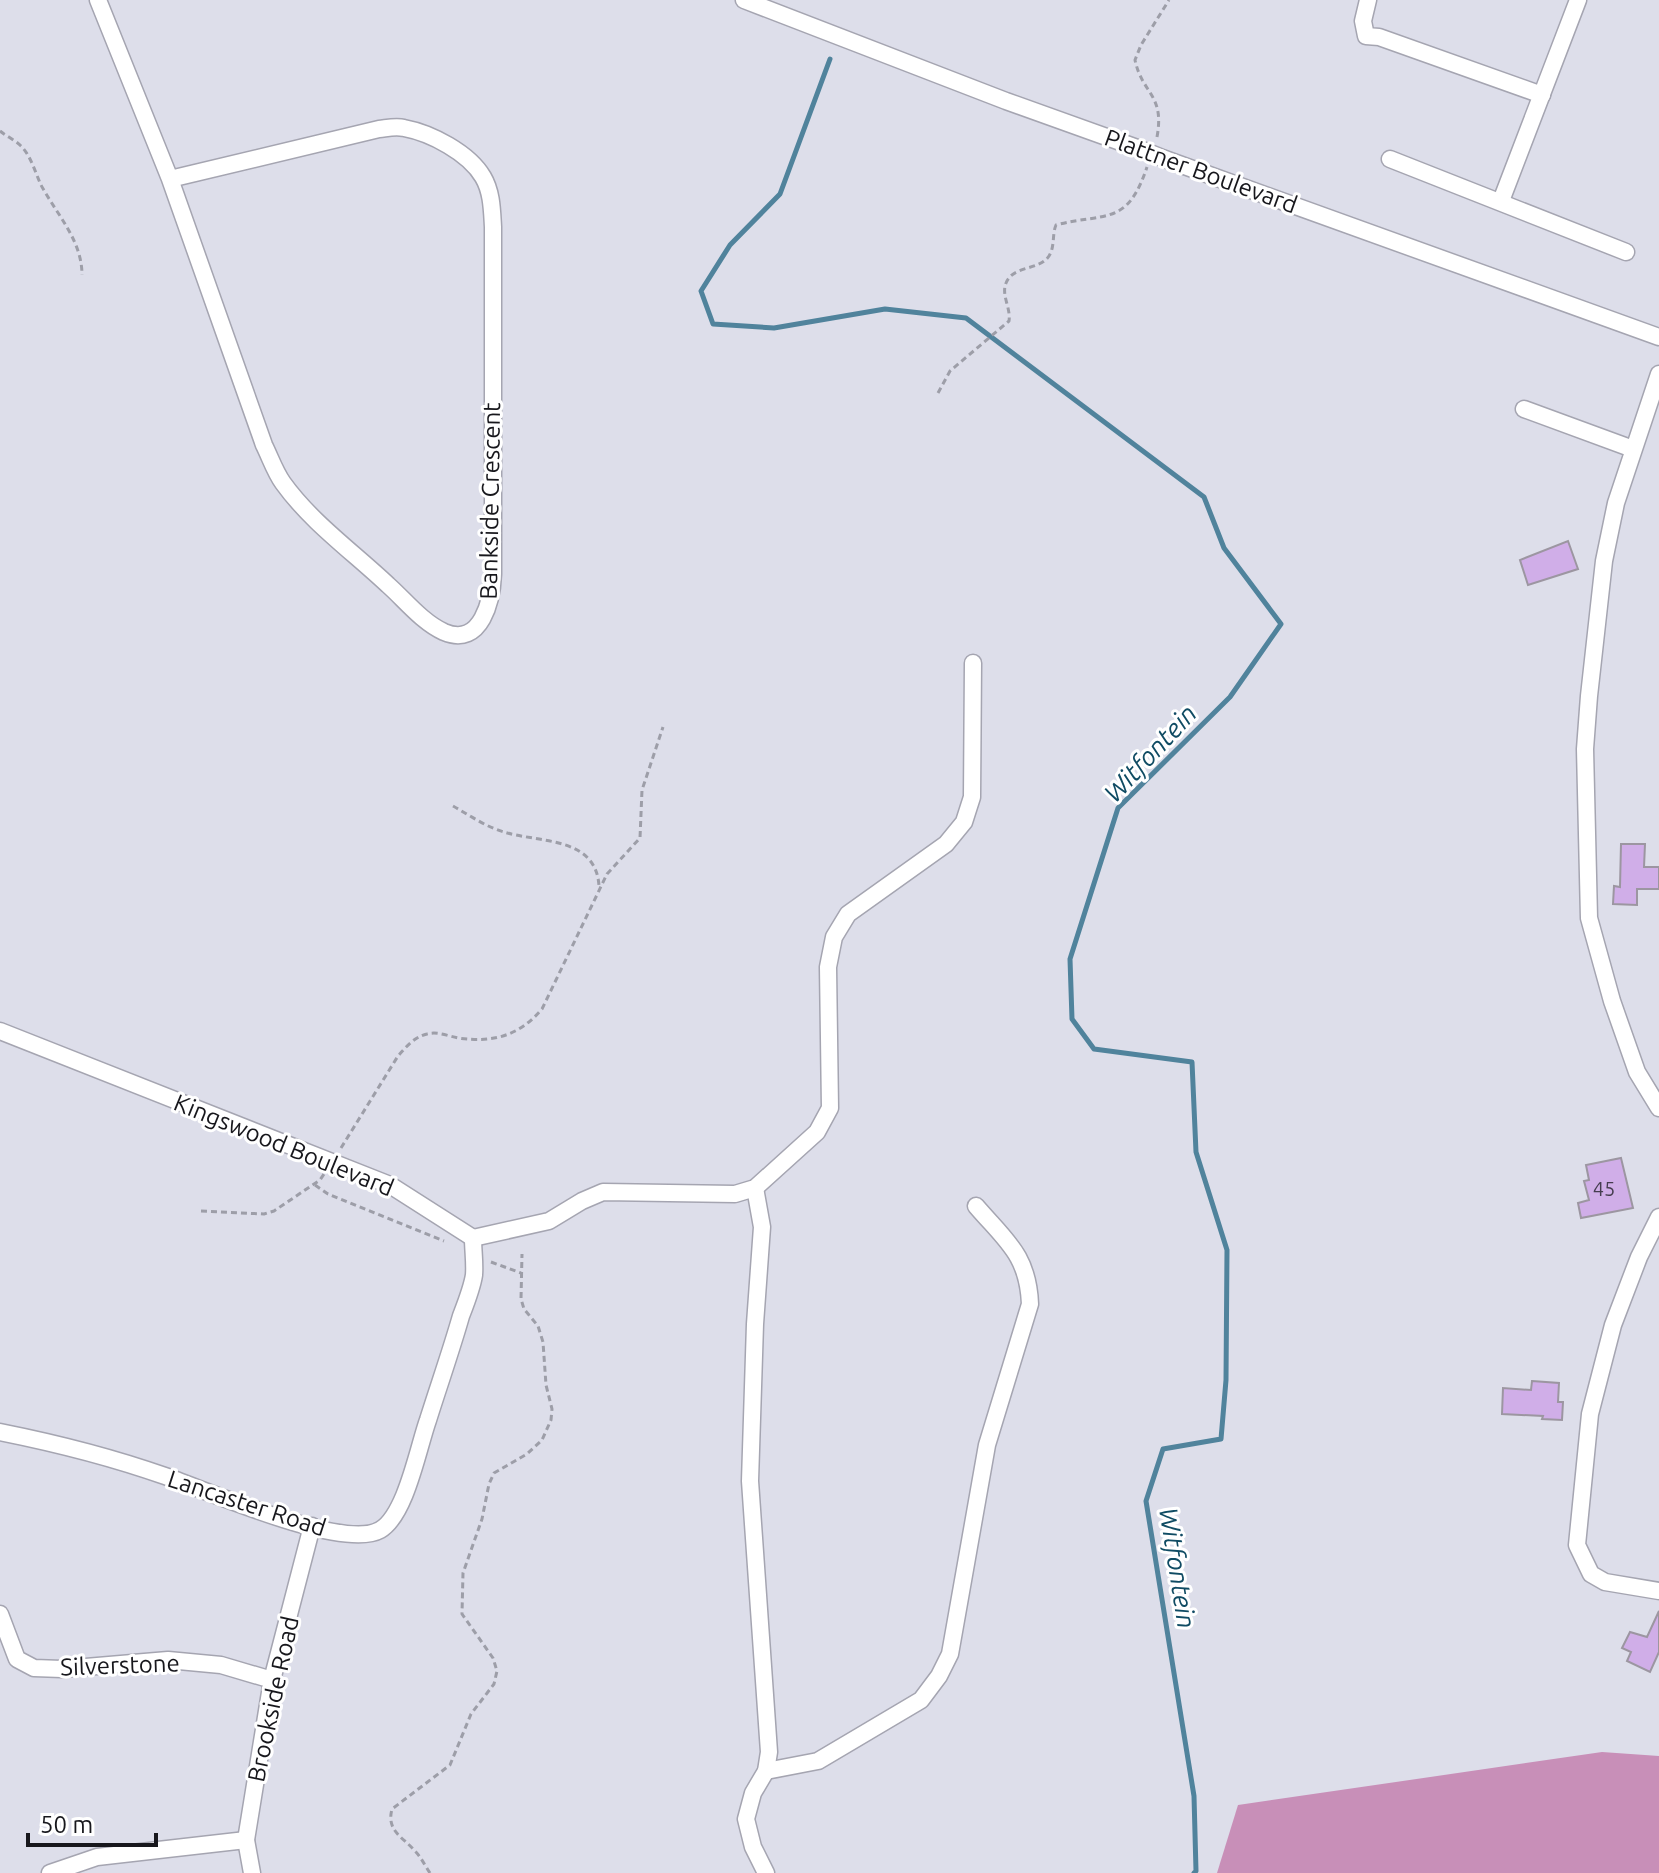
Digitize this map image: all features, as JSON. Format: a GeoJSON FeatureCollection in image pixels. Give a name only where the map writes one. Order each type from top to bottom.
{"type":"FeatureCollection","features":[{"type":"Feature","properties":{"kind":"street","name":"Bankside Crescent"},"geometry":{"type":"LineString","coordinates":[[98,0],[170,179],[264,445],[282,482],[323,526],[423,618],[444,632],[471,630],[484,619],[492,596],[493,574],[493,227],[490,195],[483,176],[462,156],[424,133],[401,127],[379,129],[170,179]]}},
{"type":"Feature","properties":{"kind":"street","name":"Plattner Boulevard"},"geometry":{"type":"LineString","coordinates":[[744,0],[1151,155],[1659,337]]}},
{"type":"Feature","properties":{"kind":"street"},"geometry":{"type":"LineString","coordinates":[[1368,0],[1363,21],[1366,36],[1379,37],[1542,95]]}},
{"type":"Feature","properties":{"kind":"street"},"geometry":{"type":"LineString","coordinates":[[1501,201],[1578,0]]}},
{"type":"Feature","properties":{"kind":"street"},"geometry":{"type":"LineString","coordinates":[[1390,159],[1626,252]]}},
{"type":"Feature","properties":{"kind":"street"},"geometry":{"type":"LineString","coordinates":[[1659,374],[1616,503],[1604,561],[1585,749],[1589,918],[1612,1001],[1637,1072],[1659,1108]]}},
{"type":"Feature","properties":{"kind":"street"},"geometry":{"type":"LineString","coordinates":[[1524,409],[1633,449]]}},
{"type":"Feature","properties":{"kind":"street"},"geometry":{"type":"LineString","coordinates":[[473,1247],[549,1221],[603,1192],[735,1194],[755,1188],[817,1132],[830,1108],[828,967],[834,937],[848,914],[946,844],[964,822],[972,797],[973,663]]}},
{"type":"Feature","properties":{"kind":"street","name":"Kingswood Boulevard"},"geometry":{"type":"LineString","coordinates":[[0,1031],[390,1185],[473,1247]]}},
{"type":"Feature","properties":{"kind":"street"},"geometry":{"type":"LineString","coordinates":[[755,1188],[762,1227],[755,1324],[750,1481],[769,1752],[766,1771],[753,1793],[746,1819],[753,1847],[766,1873]]}},
{"type":"Feature","properties":{"kind":"street"},"geometry":{"type":"LineString","coordinates":[[766,1771],[818,1761],[921,1700],[939,1676],[950,1654],[987,1445],[1030,1304],[1029,1281],[1023,1261],[976,1206]]}},
{"type":"Feature","properties":{"kind":"street"},"geometry":{"type":"LineString","coordinates":[[1659,1217],[1613,1325],[1590,1414],[1577,1545],[1591,1574],[1605,1582],[1659,1591]]}},
{"type":"Feature","properties":{"kind":"street","name":"Lancaster Road"},"geometry":{"type":"LineString","coordinates":[[0,1432],[53,1443],[164,1475],[233,1503],[312,1526],[362,1535],[379,1531],[396,1511],[474,1276],[473,1247]]}},
{"type":"Feature","properties":{"kind":"street","name":"Brookside Road"},"geometry":{"type":"LineString","coordinates":[[252,1873],[246,1840],[272,1680],[312,1526]]}},
{"type":"Feature","properties":{"kind":"street","name":"Silverstone"},"geometry":{"type":"LineString","coordinates":[[0,1614],[17,1659],[34,1668],[62,1669],[168,1660],[221,1665],[272,1680]]}},
{"type":"Feature","properties":{"kind":"street"},"geometry":{"type":"LineString","coordinates":[[50,1873],[97,1857],[246,1840]]}},
{"type":"Feature","properties":{"kind":"path"},"geometry":{"type":"LineString","coordinates":[[938,393],[950,371],[1009,321],[1004,291],[1010,277],[1049,257],[1056,225],[1108,216],[1128,205],[1136,193],[1151,155],[1159,117],[1157,100],[1136,66],[1136,56],[1169,0]]}},
{"type":"Feature","properties":{"kind":"path"},"geometry":{"type":"LineString","coordinates":[[0,131],[20,146],[30,159],[41,185],[68,226],[79,253],[82,275]]}},
{"type":"Feature","properties":{"kind":"path"},"geometry":{"type":"LineString","coordinates":[[201,1211],[264,1214],[274,1211],[320,1180],[367,1103],[409,1043],[428,1033],[474,1039],[511,1035],[531,1022],[550,993],[607,874],[640,838],[642,790],[663,727]]}},
{"type":"Feature","properties":{"kind":"path"},"geometry":{"type":"LineString","coordinates":[[453,806],[506,833],[549,840],[582,853],[593,862],[599,890]]}},
{"type":"Feature","properties":{"kind":"path"},"geometry":{"type":"LineString","coordinates":[[314,1184],[328,1194],[437,1238],[473,1247],[521,1273]]}},
{"type":"Feature","properties":{"kind":"path"},"geometry":{"type":"LineString","coordinates":[[430,1873],[415,1851],[396,1834],[390,1817],[392,1809],[450,1765],[471,1714],[494,1684],[497,1671],[493,1658],[462,1614],[463,1573],[494,1473],[527,1454],[542,1440],[551,1420],[543,1342],[538,1326],[524,1309],[521,1299],[522,1254]]}},
{"type":"Feature","properties":{"kind":"shaded area"},"geometry":{"type":"Polygon","coordinates":[[[1602,1752],[1659,1756],[1659,1873],[1217,1873],[1238,1805],[1602,1752]]]}},
{"type":"Feature","properties":{"kind":"building"},"geometry":{"type":"Polygon","coordinates":[[[1568,541],[1578,569],[1528,585],[1520,560],[1568,541]]]}},
{"type":"Feature","properties":{"kind":"building"},"geometry":{"type":"Polygon","coordinates":[[[1621,844],[1645,844],[1644,867],[1659,867],[1659,889],[1637,889],[1637,905],[1613,904],[1614,886],[1620,887],[1621,844]]]}},
{"type":"Feature","properties":{"kind":"building"},"geometry":{"type":"Polygon","coordinates":[[[1621,1158],[1633,1208],[1581,1218],[1578,1203],[1589,1200],[1584,1181],[1589,1180],[1586,1165],[1621,1158]]]}},
{"type":"Feature","properties":{"kind":"building"},"geometry":{"type":"Polygon","coordinates":[[[1532,1381],[1559,1383],[1558,1402],[1563,1402],[1562,1420],[1502,1414],[1503,1388],[1531,1390],[1532,1381]]]}},
{"type":"Feature","properties":{"kind":"building"},"geometry":{"type":"Polygon","coordinates":[[[1659,1611],[1659,1652],[1650,1672],[1627,1661],[1631,1652],[1622,1648],[1630,1632],[1647,1637],[1659,1611]]]}},
{"type":"Feature","properties":{"kind":"waterway","name":"Witfontein"},"geometry":{"type":"LineString","coordinates":[[830,59],[780,194],[730,245],[701,291],[713,324],[774,328],[885,309],[966,318],[1204,497],[1224,548],[1281,624],[1230,697],[1118,808],[1070,959],[1072,1019],[1094,1049],[1192,1062],[1196,1152],[1227,1250],[1226,1380],[1221,1439],[1163,1449],[1146,1501],[1194,1796],[1194,1873]]}}]}
